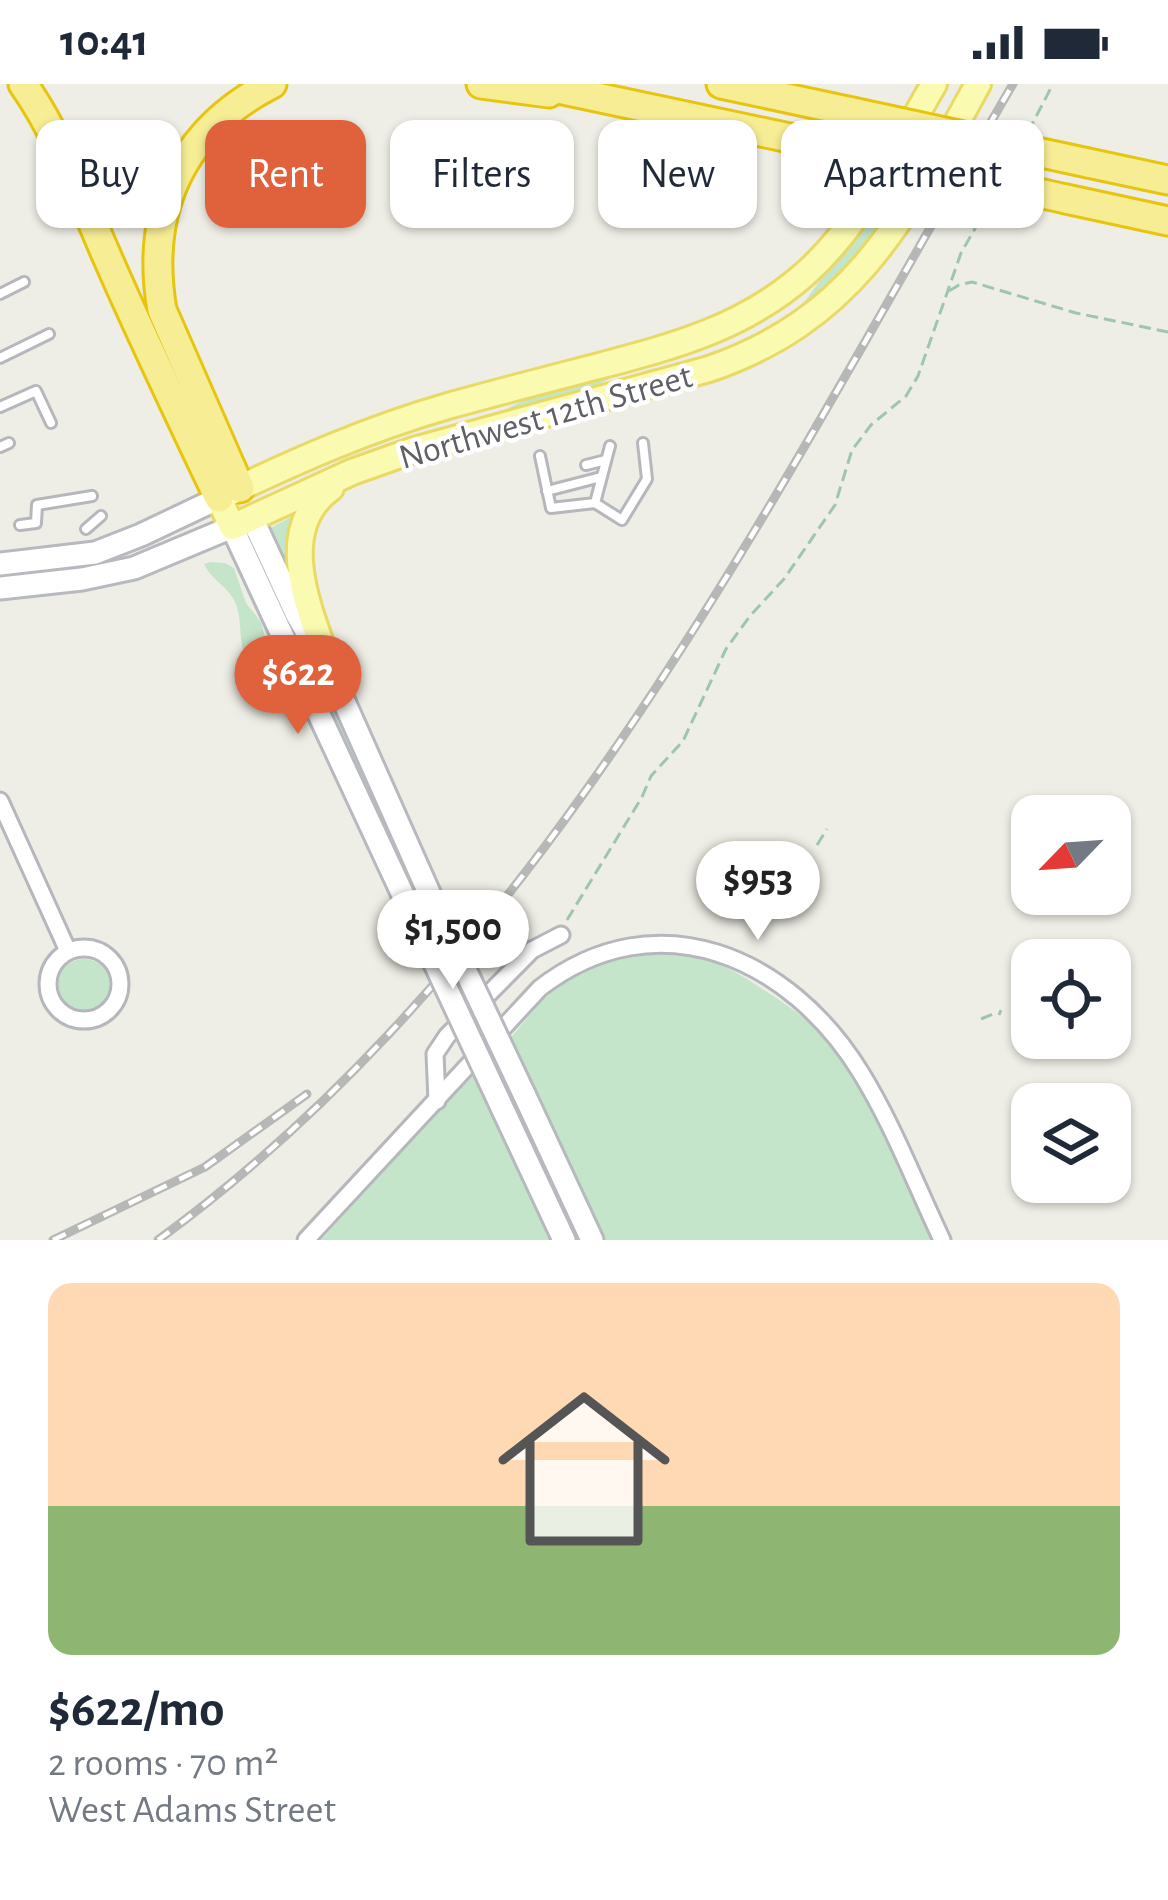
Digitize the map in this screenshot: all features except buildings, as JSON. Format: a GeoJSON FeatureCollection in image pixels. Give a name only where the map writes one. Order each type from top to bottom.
{"type":"FeatureCollection","features":[{"type":"Feature","properties":{"kind":"highway"},"geometry":{"type":"LineString","coordinates":[[23,84],[57,141],[229,493]]}},
{"type":"Feature","properties":{"kind":"highway"},"geometry":{"type":"LineString","coordinates":[[229,493],[162,310],[158,239],[170,189],[195,145],[235,105],[272,84]]}},
{"type":"Feature","properties":{"kind":"highway"},"geometry":{"type":"LineString","coordinates":[[482,84],[633,105]]}},
{"type":"Feature","properties":{"kind":"highway"},"geometry":{"type":"LineString","coordinates":[[535,84],[1168,221]]}},
{"type":"Feature","properties":{"kind":"highway"},"geometry":{"type":"LineString","coordinates":[[721,84],[1168,180]]}},
{"type":"Feature","properties":{"kind":"main road","name":"Northwest 12th Street"},"geometry":{"type":"LineString","coordinates":[[0,564],[95,553],[371,430],[687,342],[750,315],[790,287],[839,238],[934,84]]}},
{"type":"Feature","properties":{"kind":"main road","name":"Northwest 12th Street"},"geometry":{"type":"LineString","coordinates":[[0,588],[134,568],[352,472],[414,450],[709,369],[783,335],[838,295],[873,258],[908,207],[978,84]]}},
{"type":"Feature","properties":{"kind":"main road"},"geometry":{"type":"LineString","coordinates":[[352,472],[319,497],[309,511],[299,545],[307,597],[334,679],[592,1240]]}},
{"type":"Feature","properties":{"kind":"main road"},"geometry":{"type":"LineString","coordinates":[[229,493],[416,923],[564,1240]]}},
{"type":"Feature","properties":{"kind":"main road"},"geometry":{"type":"LineString","coordinates":[[242,522],[334,679]]}},
{"type":"Feature","properties":{"kind":"street"},"geometry":{"type":"LineString","coordinates":[[0,801],[68,951]]}},
{"type":"Feature","properties":{"kind":"street"},"geometry":{"type":"LineString","coordinates":[[437,1101],[435,1054],[447,1036],[532,950],[561,935]]}},
{"type":"Feature","properties":{"kind":"street"},"geometry":{"type":"LineString","coordinates":[[306,1240],[526,1001],[580,962],[640,943],[682,944],[722,954],[785,990],[830,1031],[873,1093],[942,1240]]}},
{"type":"Feature","properties":{"kind":"street"},"geometry":{"type":"LineString","coordinates":[[93,949],[113,963],[120,986],[114,1005],[100,1016],[89,1020],[67,1016],[52,1000],[48,989],[52,967],[68,951],[93,949]]}},
{"type":"Feature","properties":{"kind":"lane"},"geometry":{"type":"LineString","coordinates":[[0,294],[24,282]]}},
{"type":"Feature","properties":{"kind":"lane"},"geometry":{"type":"LineString","coordinates":[[0,358],[49,334]]}},
{"type":"Feature","properties":{"kind":"lane"},"geometry":{"type":"LineString","coordinates":[[0,407],[36,391],[51,423]]}},
{"type":"Feature","properties":{"kind":"lane"},"geometry":{"type":"LineString","coordinates":[[541,456],[551,508],[595,503],[622,520],[647,479],[643,443]]}},
{"type":"Feature","properties":{"kind":"lane"},"geometry":{"type":"LineString","coordinates":[[595,503],[610,446]]}},
{"type":"Feature","properties":{"kind":"lane"},"geometry":{"type":"LineString","coordinates":[[586,465],[607,459]]}},
{"type":"Feature","properties":{"kind":"lane"},"geometry":{"type":"LineString","coordinates":[[544,476],[558,473]]}},
{"type":"Feature","properties":{"kind":"lane"},"geometry":{"type":"LineString","coordinates":[[547,491],[603,476]]}},
{"type":"Feature","properties":{"kind":"lane"},"geometry":{"type":"LineString","coordinates":[[36,524],[37,505],[92,496]]}},
{"type":"Feature","properties":{"kind":"lane"},"geometry":{"type":"LineString","coordinates":[[86,529],[100,516]]}},
{"type":"Feature","properties":{"kind":"lane"},"geometry":{"type":"LineString","coordinates":[[20,525],[36,524],[48,533]]}},
{"type":"Feature","properties":{"kind":"path"},"geometry":{"type":"LineString","coordinates":[[1034,120],[1053,84]]}},
{"type":"Feature","properties":{"kind":"path"},"geometry":{"type":"LineString","coordinates":[[561,935],[651,776],[683,741],[726,649],[784,580],[836,505],[852,450],[906,396],[918,376],[961,254],[975,228]]}},
{"type":"Feature","properties":{"kind":"path"},"geometry":{"type":"LineString","coordinates":[[948,292],[972,282],[986,284],[1076,313],[1168,332]]}},
{"type":"Feature","properties":{"kind":"path"},"geometry":{"type":"LineString","coordinates":[[817,845],[826,829]]}},
{"type":"Feature","properties":{"kind":"path"},"geometry":{"type":"LineString","coordinates":[[981,1019],[998,1013]]}},
{"type":"Feature","properties":{"kind":"green space"},"geometry":{"type":"Polygon","coordinates":[[[857,228],[882,228],[824,292],[792,314],[857,228]]]}},
{"type":"Feature","properties":{"kind":"green space"},"geometry":{"type":"Polygon","coordinates":[[[607,374],[609,379],[599,384],[509,411],[553,387],[607,374]]]}},
{"type":"Feature","properties":{"kind":"green space"},"geometry":{"type":"Polygon","coordinates":[[[291,517],[291,567],[287,569],[267,530],[291,517]]]}},
{"type":"Feature","properties":{"kind":"green space"},"geometry":{"type":"Polygon","coordinates":[[[254,545],[315,661],[422,896],[413,900],[254,545]]]}},
{"type":"Feature","properties":{"kind":"green space"},"geometry":{"type":"Polygon","coordinates":[[[204,564],[234,568],[246,603],[261,622],[269,652],[262,668],[244,653],[236,603],[204,564]]]}},
{"type":"Feature","properties":{"kind":"green space"},"geometry":{"type":"Polygon","coordinates":[[[643,950],[678,953],[720,965],[822,1034],[873,1110],[932,1240],[600,1240],[508,1041],[566,981],[598,964],[643,950]]]}},
{"type":"Feature","properties":{"kind":"green space"},"geometry":{"type":"Polygon","coordinates":[[[84,959],[104,967],[112,987],[104,1007],[84,1015],[64,1007],[56,987],[64,967],[84,959]]]}},
{"type":"Feature","properties":{"kind":"green space"},"geometry":{"type":"Polygon","coordinates":[[[474,1075],[554,1240],[321,1240],[441,1107],[474,1075]]]}},
{"type":"Feature","properties":{"kind":"green space"},"geometry":{"type":"Polygon","coordinates":[[[526,1119],[583,1240],[572,1240],[517,1123],[526,1119]]]}},
{"type":"Feature","properties":{"kind":"railway"},"geometry":{"type":"LineString","coordinates":[[158,1240],[297,1125],[423,997],[537,857],[642,708],[741,554],[1013,84]]}},
{"type":"Feature","properties":{"kind":"railway"},"geometry":{"type":"LineString","coordinates":[[53,1240],[205,1167],[307,1094]]}}]}
